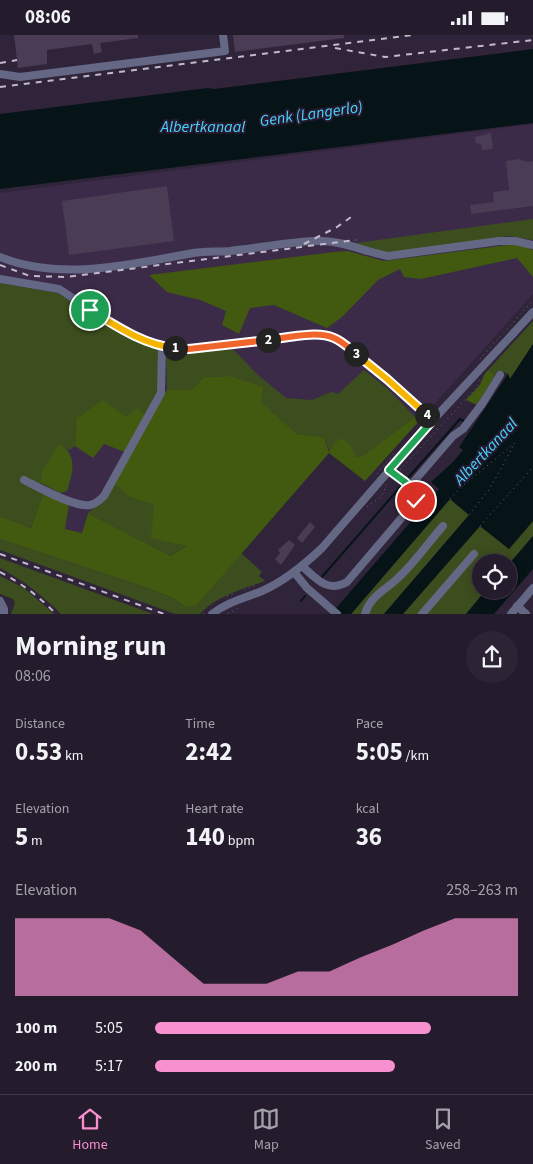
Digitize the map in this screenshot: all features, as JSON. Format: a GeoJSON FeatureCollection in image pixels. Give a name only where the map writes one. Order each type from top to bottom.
{"type":"FeatureCollection","features":[{"type":"Feature","properties":{"kind":"street"},"geometry":{"type":"LineString","coordinates":[[0,74],[20,77],[225,51],[223,35]]}},
{"type":"Feature","properties":{"kind":"street"},"geometry":{"type":"LineString","coordinates":[[0,257],[16,263],[70,271],[173,258],[205,251],[228,251],[310,241],[340,242],[374,254],[388,256],[499,241],[515,241],[533,245]]}},
{"type":"Feature","properties":{"kind":"street"},"geometry":{"type":"LineString","coordinates":[[0,279],[59,289],[122,330],[162,347],[189,349],[327,335],[340,341],[433,420]]}},
{"type":"Feature","properties":{"kind":"street"},"geometry":{"type":"LineString","coordinates":[[212,614],[234,601],[267,588],[302,566],[393,472],[433,420],[533,312]]}},
{"type":"Feature","properties":{"kind":"street"},"geometry":{"type":"LineString","coordinates":[[24,480],[68,500],[82,504],[90,505],[104,496],[161,393],[162,347]]}},
{"type":"Feature","properties":{"kind":"street"},"geometry":{"type":"LineString","coordinates":[[410,486],[453,435],[463,429],[482,404],[500,375]]}},
{"type":"Feature","properties":{"kind":"street"},"geometry":{"type":"LineString","coordinates":[[302,566],[321,583],[331,587],[338,587],[347,582],[416,501],[415,493],[410,486],[393,472]]}},
{"type":"Feature","properties":{"kind":"street"},"geometry":{"type":"LineString","coordinates":[[365,614],[368,604],[375,596],[399,577],[443,527]]}},
{"type":"Feature","properties":{"kind":"street"},"geometry":{"type":"LineString","coordinates":[[422,614],[472,556]]}},
{"type":"Feature","properties":{"kind":"street"},"geometry":{"type":"LineString","coordinates":[[294,572],[307,588],[337,614]]}},
{"type":"Feature","properties":{"kind":"street"},"geometry":{"type":"LineString","coordinates":[[511,614],[533,588]]}},
{"type":"Feature","properties":{"kind":"street"},"geometry":{"type":"LineString","coordinates":[[0,601],[4,614]]}},
{"type":"Feature","properties":{"kind":"street"},"geometry":{"type":"LineString","coordinates":[[517,606],[524,613]]}},
{"type":"Feature","properties":{"kind":"path"},"geometry":{"type":"LineString","coordinates":[[393,472],[478,386],[482,375]]}},
{"type":"Feature","properties":{"kind":"path"},"geometry":{"type":"LineString","coordinates":[[450,499],[460,488],[515,443],[489,490],[469,515]]}},
{"type":"Feature","properties":{"kind":"path"},"geometry":{"type":"LineString","coordinates":[[480,526],[533,467]]}},
{"type":"Feature","properties":{"kind":"path"},"geometry":{"type":"LineString","coordinates":[[362,513],[381,497],[388,484]]}},
{"type":"Feature","properties":{"kind":"shaded area"},"geometry":{"type":"Polygon","coordinates":[[[533,124],[533,294],[365,481],[330,452],[129,497],[87,514],[82,533],[0,516],[0,193],[533,124]]]}},
{"type":"Feature","properties":{"kind":"green space"},"geometry":{"type":"Polygon","coordinates":[[[533,219],[533,240],[510,236],[387,253],[368,249],[356,243],[533,219]]]}},
{"type":"Feature","properties":{"kind":"green space"},"geometry":{"type":"Polygon","coordinates":[[[508,245],[522,245],[533,250],[533,277],[517,258],[421,279],[404,277],[400,269],[378,280],[342,317],[327,328],[274,305],[250,308],[239,334],[222,325],[226,311],[200,300],[167,292],[149,275],[334,252],[347,251],[384,261],[508,245]]]}},
{"type":"Feature","properties":{"kind":"green space"},"geometry":{"type":"Polygon","coordinates":[[[0,283],[57,293],[121,332],[160,348],[159,393],[146,417],[76,419],[75,446],[69,450],[60,443],[41,483],[44,492],[31,528],[0,516],[0,283]]]}},
{"type":"Feature","properties":{"kind":"green space"},"geometry":{"type":"Polygon","coordinates":[[[533,321],[533,344],[510,379],[508,374],[504,372],[495,375],[488,370],[533,321]]]}},
{"type":"Feature","properties":{"kind":"green space"},"geometry":{"type":"Polygon","coordinates":[[[234,350],[258,375],[286,398],[312,400],[331,392],[338,394],[364,370],[389,390],[415,417],[362,456],[355,457],[330,452],[324,437],[297,434],[261,402],[264,387],[231,376],[204,377],[191,390],[167,390],[166,359],[171,351],[234,350]]]}},
{"type":"Feature","properties":{"kind":"green space"},"geometry":{"type":"Polygon","coordinates":[[[488,370],[495,375],[477,405],[466,400],[480,385],[488,370]]]}},
{"type":"Feature","properties":{"kind":"green space"},"geometry":{"type":"Polygon","coordinates":[[[231,376],[264,387],[261,402],[297,434],[324,437],[329,452],[341,438],[351,446],[355,457],[362,456],[415,417],[420,420],[365,481],[329,453],[196,606],[186,607],[171,597],[145,587],[0,539],[0,516],[31,528],[44,492],[69,504],[65,529],[82,533],[88,513],[171,556],[186,546],[151,538],[154,505],[129,497],[114,483],[147,422],[167,390],[191,390],[204,377],[231,376]]]}},
{"type":"Feature","properties":{"kind":"green space"},"geometry":{"type":"Polygon","coordinates":[[[103,400],[126,417],[138,408],[146,417],[125,452],[104,444],[93,458],[75,446],[76,419],[103,400]]]}},
{"type":"Feature","properties":{"kind":"green space"},"geometry":{"type":"Polygon","coordinates":[[[60,443],[70,454],[72,471],[67,491],[60,493],[41,483],[42,471],[60,443]]]}},
{"type":"Feature","properties":{"kind":"green space"},"geometry":{"type":"Polygon","coordinates":[[[114,483],[129,497],[155,505],[187,545],[171,556],[88,513],[108,495],[114,483]]]}},
{"type":"Feature","properties":{"kind":"green space"},"geometry":{"type":"Polygon","coordinates":[[[450,499],[469,515],[384,614],[351,614],[450,499]]]}},
{"type":"Feature","properties":{"kind":"green space"},"geometry":{"type":"Polygon","coordinates":[[[533,521],[533,536],[517,555],[472,554],[472,599],[478,599],[466,614],[403,614],[480,526],[509,549],[533,521]]]}},
{"type":"Feature","properties":{"kind":"green space"},"geometry":{"type":"Polygon","coordinates":[[[0,539],[145,587],[171,597],[186,607],[196,606],[241,553],[262,572],[259,576],[265,581],[239,590],[214,602],[200,614],[175,614],[0,550],[0,539]]]}},
{"type":"Feature","properties":{"kind":"green space"},"geometry":{"type":"Polygon","coordinates":[[[0,558],[153,614],[61,614],[32,589],[0,568],[0,558]]]}},
{"type":"Feature","properties":{"kind":"green space"},"geometry":{"type":"Polygon","coordinates":[[[0,576],[24,588],[54,614],[11,614],[15,603],[13,599],[0,594],[0,576]]]}},
{"type":"Feature","properties":{"kind":"water","name":"Albertkanaal"},"geometry":{"type":"Polygon","coordinates":[[[533,49],[533,123],[0,189],[0,114],[533,49]]]}},
{"type":"Feature","properties":{"kind":"water","name":"Albertkanaal"},"geometry":{"type":"Polygon","coordinates":[[[533,344],[533,521],[509,549],[480,526],[403,614],[384,614],[469,515],[450,499],[351,614],[331,614],[439,489],[431,482],[463,450],[459,447],[508,374],[510,379],[533,344]]]}},
{"type":"Feature","properties":{"kind":"water"},"geometry":{"type":"Polygon","coordinates":[[[533,536],[533,569],[517,587],[517,555],[533,536]]]}},
{"type":"Feature","properties":{"kind":"water"},"geometry":{"type":"Polygon","coordinates":[[[478,599],[507,599],[494,614],[466,614],[478,599]]]}},
{"type":"Feature","properties":{"kind":"building"},"geometry":{"type":"Polygon","coordinates":[[[14,35],[138,35],[138,38],[100,43],[102,52],[94,54],[92,44],[47,50],[47,64],[18,68],[14,35]]]}},
{"type":"Feature","properties":{"kind":"building"},"geometry":{"type":"Polygon","coordinates":[[[233,35],[344,35],[344,38],[235,52],[233,35]]]}},
{"type":"Feature","properties":{"kind":"building"},"geometry":{"type":"Polygon","coordinates":[[[491,133],[493,149],[482,150],[481,144],[476,143],[475,137],[491,133]]]}},
{"type":"Feature","properties":{"kind":"building"},"geometry":{"type":"Polygon","coordinates":[[[518,159],[528,162],[533,161],[533,206],[471,214],[470,205],[494,202],[493,192],[509,190],[506,161],[518,159]]]}},
{"type":"Feature","properties":{"kind":"building"},"geometry":{"type":"Polygon","coordinates":[[[167,186],[174,241],[69,255],[62,201],[167,186]]]}},
{"type":"Feature","properties":{"kind":"building"},"geometry":{"type":"Polygon","coordinates":[[[310,522],[315,527],[302,543],[297,538],[310,522]]]}},
{"type":"Feature","properties":{"kind":"building"},"geometry":{"type":"Polygon","coordinates":[[[289,540],[295,545],[281,565],[275,559],[280,553],[278,550],[289,540]]]}},
{"type":"Feature","properties":{"kind":"waterway"},"geometry":{"type":"LineString","coordinates":[[407,479],[460,419],[464,421]]}},
{"type":"Feature","properties":{"kind":"waterway"},"geometry":{"type":"LineString","coordinates":[[321,578],[402,485]]}},
{"type":"Feature","properties":{"kind":"waterway"},"geometry":{"type":"LineString","coordinates":[[301,601],[305,596]]}},
{"type":"Feature","properties":{"kind":"railway"},"geometry":{"type":"LineString","coordinates":[[0,87],[412,35]]}},
{"type":"Feature","properties":{"kind":"railway"},"geometry":{"type":"LineString","coordinates":[[335,48],[385,57],[533,40]]}},
{"type":"Feature","properties":{"kind":"railway"},"geometry":{"type":"LineString","coordinates":[[0,63],[17,60]]}},
{"type":"Feature","properties":{"kind":"railway"},"geometry":{"type":"LineString","coordinates":[[304,244],[337,227],[354,215]]}},
{"type":"Feature","properties":{"kind":"railway"},"geometry":{"type":"LineString","coordinates":[[0,265],[30,276],[66,277],[356,240]]}},
{"type":"Feature","properties":{"kind":"railway"},"geometry":{"type":"LineString","coordinates":[[0,554],[164,614]]}},
{"type":"Feature","properties":{"kind":"railway"},"geometry":{"type":"LineString","coordinates":[[0,572],[30,591],[56,614]]}},
{"type":"Feature","properties":{"kind":"route"},"geometry":{"type":"LineString","coordinates":[[90,310],[122,330],[162,347],[189,349],[316,335],[327,335],[335,338],[387,379],[433,420],[389,470],[412,487],[416,501]]}},
{"type":"Feature","properties":{"kind":"water label","name":"Genk (Langerlo)"},"geometry":{"type":"Point","coordinates":[311,113]}}]}
